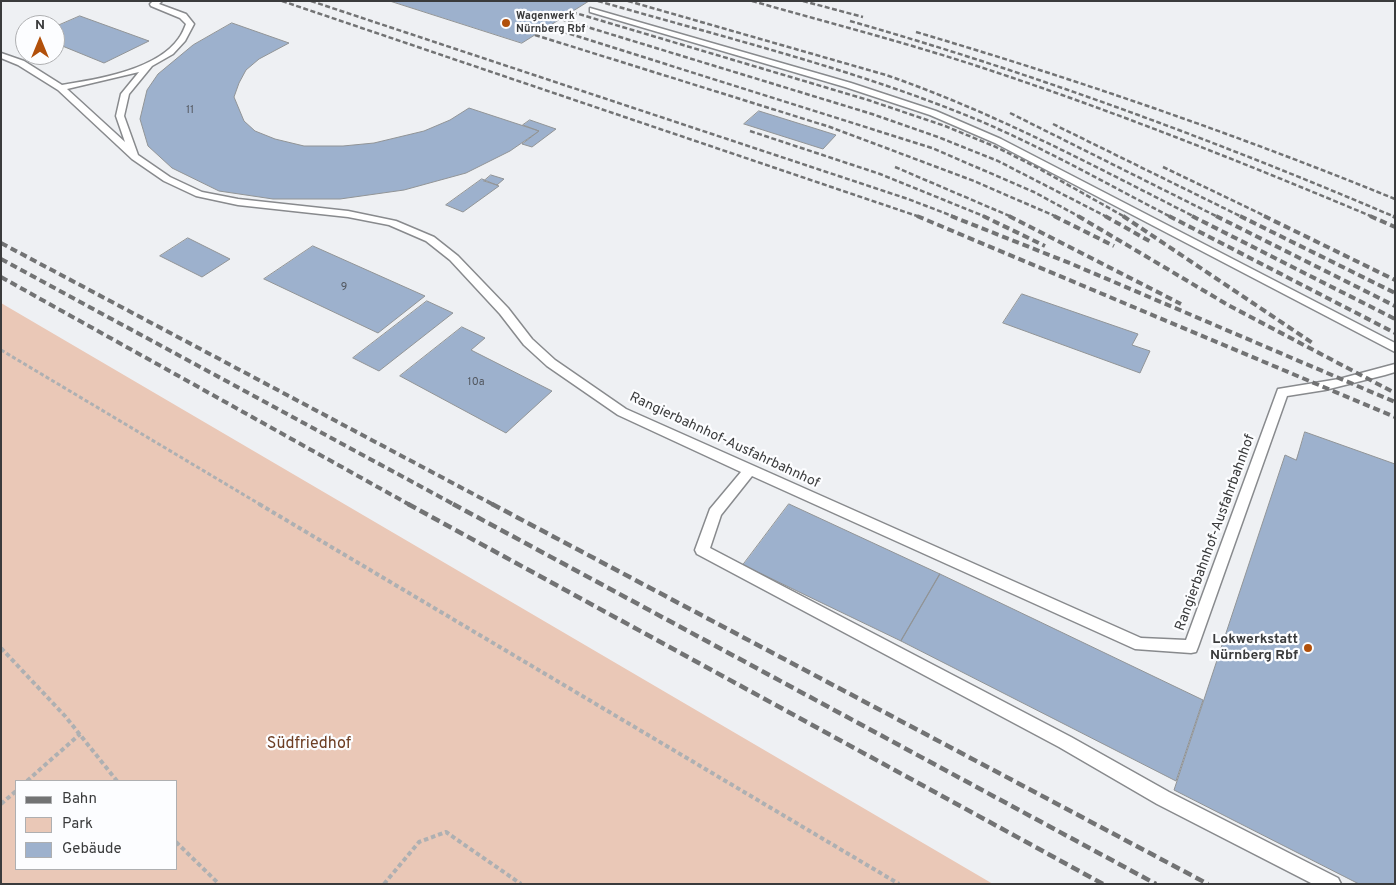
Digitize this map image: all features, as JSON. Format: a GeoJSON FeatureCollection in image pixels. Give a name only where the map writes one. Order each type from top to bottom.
{"type":"FeatureCollection","features":[{"type":"Feature","properties":{"kind":"lane"},"geometry":{"type":"LineString","coordinates":[[135,157],[120,116],[125,94],[150,65],[173,48],[187,33],[190,24],[183,16],[154,4],[158,1]]}},
{"type":"Feature","properties":{"kind":"lane"},"geometry":{"type":"LineString","coordinates":[[593,10],[848,85],[933,113],[998,141],[1395,348]]}},
{"type":"Feature","properties":{"kind":"lane","name":"Rangierbahnhof-Ausfahrbahnhof"},"geometry":{"type":"LineString","coordinates":[[1,55],[21,63],[61,88],[135,157],[167,179],[199,194],[238,202],[348,214],[392,223],[430,239],[454,258],[504,311],[528,342],[551,363],[622,412],[1140,644],[1191,647],[1282,392],[1365,378],[1395,368]]}},
{"type":"Feature","properties":{"kind":"lane"},"geometry":{"type":"LineString","coordinates":[[61,88],[110,78],[150,65]]}},
{"type":"Feature","properties":{"kind":"lane"},"geometry":{"type":"LineString","coordinates":[[750,470],[715,513],[702,550],[1065,742],[1163,798],[1332,884]]}},
{"type":"Feature","properties":{"kind":"path"},"geometry":{"type":"LineString","coordinates":[[1,350],[899,884]]}},
{"type":"Feature","properties":{"kind":"path"},"geometry":{"type":"LineString","coordinates":[[1,648],[80,734],[116,780]]}},
{"type":"Feature","properties":{"kind":"path"},"geometry":{"type":"LineString","coordinates":[[28,780],[80,734]]}},
{"type":"Feature","properties":{"kind":"path"},"geometry":{"type":"LineString","coordinates":[[1,804],[15,792]]}},
{"type":"Feature","properties":{"kind":"path"},"geometry":{"type":"LineString","coordinates":[[384,884],[419,842],[446,832],[522,884]]}},
{"type":"Feature","properties":{"kind":"path"},"geometry":{"type":"LineString","coordinates":[[178,844],[219,884]]}},
{"type":"Feature","properties":{"kind":"green space","name":"Südfriedhof"},"geometry":{"type":"Polygon","coordinates":[[[1,303],[993,884],[1,884],[1,303]]]}},
{"type":"Feature","properties":{"kind":"building","name":"Wagenwerk Nürnberg Rbf"},"geometry":{"type":"Polygon","coordinates":[[[390,1],[589,1],[522,43],[390,1]]]}},
{"type":"Feature","properties":{"kind":"building"},"geometry":{"type":"Polygon","coordinates":[[[80,16],[149,41],[104,63],[65,47],[65,23],[80,16]]]}},
{"type":"Feature","properties":{"kind":"building"},"geometry":{"type":"Polygon","coordinates":[[[232,23],[289,43],[259,59],[246,70],[234,97],[244,121],[255,131],[275,139],[304,146],[343,146],[374,143],[424,131],[450,120],[469,108],[539,131],[510,151],[466,173],[404,190],[340,199],[273,199],[219,191],[172,168],[148,146],[140,119],[147,90],[158,74],[193,45],[232,23]]]}},
{"type":"Feature","properties":{"kind":"building"},"geometry":{"type":"Polygon","coordinates":[[[759,111],[836,135],[823,149],[744,124],[759,111]]]}},
{"type":"Feature","properties":{"kind":"building"},"geometry":{"type":"Polygon","coordinates":[[[530,120],[556,129],[532,147],[522,144],[539,131],[523,125],[530,120]]]}},
{"type":"Feature","properties":{"kind":"building"},"geometry":{"type":"Polygon","coordinates":[[[491,175],[504,179],[497,185],[484,181],[491,175]]]}},
{"type":"Feature","properties":{"kind":"building"},"geometry":{"type":"Polygon","coordinates":[[[482,179],[499,186],[463,212],[446,205],[482,179]]]}},
{"type":"Feature","properties":{"kind":"building"},"geometry":{"type":"Polygon","coordinates":[[[188,238],[230,259],[202,277],[160,256],[188,238]]]}},
{"type":"Feature","properties":{"kind":"building"},"geometry":{"type":"Polygon","coordinates":[[[313,246],[425,296],[378,333],[264,279],[313,246]]]}},
{"type":"Feature","properties":{"kind":"building"},"geometry":{"type":"Polygon","coordinates":[[[1022,294],[1138,334],[1132,345],[1150,351],[1140,373],[1003,323],[1022,294]]]}},
{"type":"Feature","properties":{"kind":"building"},"geometry":{"type":"Polygon","coordinates":[[[427,301],[453,313],[379,371],[353,358],[427,301]]]}},
{"type":"Feature","properties":{"kind":"building"},"geometry":{"type":"Polygon","coordinates":[[[462,327],[485,338],[471,350],[552,391],[506,433],[400,376],[462,327]]]}},
{"type":"Feature","properties":{"kind":"building","name":"Lokwerkstatt Nürnberg Rbf"},"geometry":{"type":"Polygon","coordinates":[[[1305,432],[1395,464],[1395,884],[1359,884],[1174,790],[1285,455],[1296,460],[1305,432]]]}},
{"type":"Feature","properties":{"kind":"building"},"geometry":{"type":"Polygon","coordinates":[[[789,504],[940,574],[901,641],[743,565],[789,504]]]}},
{"type":"Feature","properties":{"kind":"building"},"geometry":{"type":"Polygon","coordinates":[[[940,574],[1203,700],[1176,781],[901,641],[940,574]]]}},
{"type":"Feature","properties":{"kind":"railway"},"geometry":{"type":"LineString","coordinates":[[282,1],[920,217]]}},
{"type":"Feature","properties":{"kind":"railway"},"geometry":{"type":"LineString","coordinates":[[311,1],[908,199],[955,217]]}},
{"type":"Feature","properties":{"kind":"railway"},"geometry":{"type":"LineString","coordinates":[[598,1],[780,52],[914,95],[986,123],[1171,217]]}},
{"type":"Feature","properties":{"kind":"railway"},"geometry":{"type":"LineString","coordinates":[[628,1],[886,75],[926,90],[1043,141],[1195,217]]}},
{"type":"Feature","properties":{"kind":"railway"},"geometry":{"type":"LineString","coordinates":[[752,1],[918,48],[1025,82],[1175,137],[1373,217]]}},
{"type":"Feature","properties":{"kind":"railway"},"geometry":{"type":"LineString","coordinates":[[803,1],[863,17]]}},
{"type":"Feature","properties":{"kind":"railway"},"geometry":{"type":"LineString","coordinates":[[572,12],[868,100],[945,126],[996,147],[1038,168],[1125,217]]}},
{"type":"Feature","properties":{"kind":"railway"},"geometry":{"type":"LineString","coordinates":[[561,19],[872,114],[938,137],[998,161],[1107,217]]}},
{"type":"Feature","properties":{"kind":"railway"},"geometry":{"type":"LineString","coordinates":[[850,21],[989,63],[1126,110],[1261,162],[1395,217],[1393,216]]}},
{"type":"Feature","properties":{"kind":"railway"},"geometry":{"type":"LineString","coordinates":[[548,27],[932,148],[1034,192],[1080,217]]}},
{"type":"Feature","properties":{"kind":"railway"},"geometry":{"type":"LineString","coordinates":[[916,32],[1098,89],[1277,153],[1395,199]]}},
{"type":"Feature","properties":{"kind":"railway"},"geometry":{"type":"LineString","coordinates":[[535,35],[830,127],[974,181],[1057,217]]}},
{"type":"Feature","properties":{"kind":"railway"},"geometry":{"type":"LineString","coordinates":[[1010,113],[1216,216]]}},
{"type":"Feature","properties":{"kind":"railway"},"geometry":{"type":"LineString","coordinates":[[1053,124],[1242,217]]}},
{"type":"Feature","properties":{"kind":"railway"},"geometry":{"type":"LineString","coordinates":[[750,131],[880,174],[986,217]]}},
{"type":"Feature","properties":{"kind":"railway"},"geometry":{"type":"LineString","coordinates":[[895,167],[1012,217]]}},
{"type":"Feature","properties":{"kind":"railway"},"geometry":{"type":"LineString","coordinates":[[1163,167],[1267,217]]}},
{"type":"Feature","properties":{"kind":"railway"},"geometry":{"type":"LineString","coordinates":[[917,216],[1395,417]]}},
{"type":"Feature","properties":{"kind":"railway"},"geometry":{"type":"LineString","coordinates":[[951,216],[1072,264],[1395,402]]}},
{"type":"Feature","properties":{"kind":"railway"},"geometry":{"type":"LineString","coordinates":[[983,216],[1045,246]]}},
{"type":"Feature","properties":{"kind":"railway"},"geometry":{"type":"LineString","coordinates":[[1009,216],[1181,304]]}},
{"type":"Feature","properties":{"kind":"railway"},"geometry":{"type":"LineString","coordinates":[[1054,216],[1114,246]]}},
{"type":"Feature","properties":{"kind":"railway"},"geometry":{"type":"LineString","coordinates":[[1078,216],[1228,305],[1395,393]]}},
{"type":"Feature","properties":{"kind":"railway"},"geometry":{"type":"LineString","coordinates":[[1105,216],[1151,242]]}},
{"type":"Feature","properties":{"kind":"railway"},"geometry":{"type":"LineString","coordinates":[[1123,216],[1314,344]]}},
{"type":"Feature","properties":{"kind":"railway"},"geometry":{"type":"LineString","coordinates":[[1169,216],[1395,333]]}},
{"type":"Feature","properties":{"kind":"railway"},"geometry":{"type":"LineString","coordinates":[[1192,216],[1395,319]]}},
{"type":"Feature","properties":{"kind":"railway"},"geometry":{"type":"LineString","coordinates":[[1216,216],[1395,306]]}},
{"type":"Feature","properties":{"kind":"railway"},"geometry":{"type":"LineString","coordinates":[[1240,216],[1395,293]]}},
{"type":"Feature","properties":{"kind":"railway"},"geometry":{"type":"LineString","coordinates":[[1264,216],[1395,280]]}},
{"type":"Feature","properties":{"kind":"railway"},"geometry":{"type":"LineString","coordinates":[[1370,216],[1395,227]]}},
{"type":"Feature","properties":{"kind":"railway"},"geometry":{"type":"LineString","coordinates":[[1,243],[494,505]]}},
{"type":"Feature","properties":{"kind":"railway"},"geometry":{"type":"LineString","coordinates":[[1,259],[455,505]]}},
{"type":"Feature","properties":{"kind":"railway"},"geometry":{"type":"LineString","coordinates":[[1,277],[410,505]]}},
{"type":"Feature","properties":{"kind":"railway"},"geometry":{"type":"LineString","coordinates":[[408,504],[1103,884]]}},
{"type":"Feature","properties":{"kind":"railway"},"geometry":{"type":"LineString","coordinates":[[453,504],[1156,884]]}},
{"type":"Feature","properties":{"kind":"railway"},"geometry":{"type":"LineString","coordinates":[[492,504],[1208,884]]}},
{"type":"Feature","properties":{"kind":"place","name":"Wagenwerk Nürnberg Rbf"},"geometry":{"type":"Point","coordinates":[506,23]}},
{"type":"Feature","properties":{"kind":"place","name":"Lokwerkstatt Nürnberg Rbf"},"geometry":{"type":"Point","coordinates":[1308,648]}}]}
